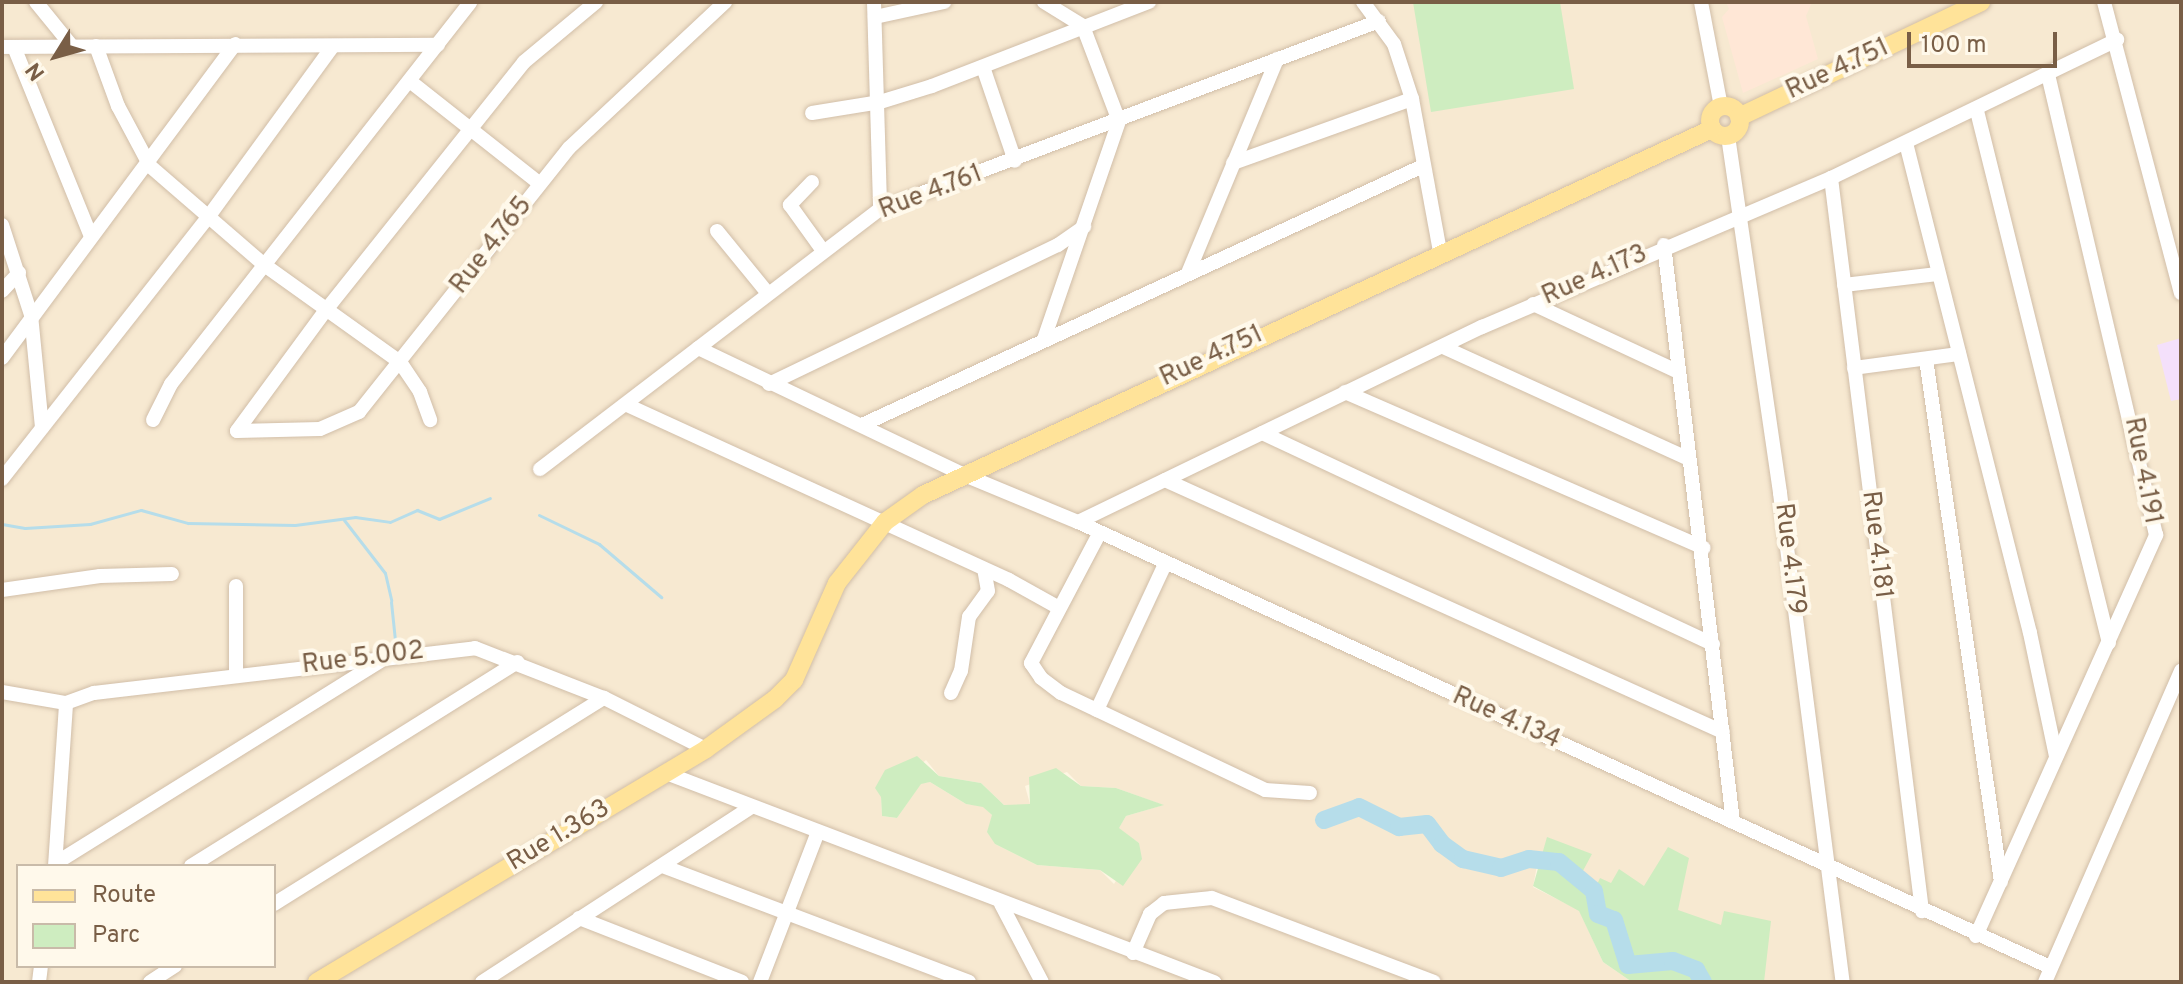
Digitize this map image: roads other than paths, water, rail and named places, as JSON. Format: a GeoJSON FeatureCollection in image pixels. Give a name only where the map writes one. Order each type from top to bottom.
{"type":"FeatureCollection","features":[{"type":"Feature","properties":{"kind":"main road","name":"Rue 4.751"},"geometry":{"type":"LineString","coordinates":[[1739,117],[1981,2]]}},
{"type":"Feature","properties":{"kind":"main road"},"geometry":{"type":"LineString","coordinates":[[1721,107],[1732,109],[1739,117],[1737,129],[1720,132],[1710,118],[1721,107]]}},
{"type":"Feature","properties":{"kind":"main road","name":"Rue 4.751"},"geometry":{"type":"LineString","coordinates":[[794,680],[837,583],[885,522],[962,474],[1440,252],[1720,132]]}},
{"type":"Feature","properties":{"kind":"main road","name":"Rue 1.363"},"geometry":{"type":"LineString","coordinates":[[317,982],[706,749],[794,680]]}},
{"type":"Feature","properties":{"kind":"street"},"geometry":{"type":"LineString","coordinates":[[36,2],[71,45]]}},
{"type":"Feature","properties":{"kind":"street"},"geometry":{"type":"LineString","coordinates":[[153,420],[171,384],[263,264],[411,82],[470,2]]}},
{"type":"Feature","properties":{"kind":"street"},"geometry":{"type":"LineString","coordinates":[[326,310],[524,62],[596,2]]}},
{"type":"Feature","properties":{"kind":"street","name":"Rue 4.765"},"geometry":{"type":"LineString","coordinates":[[326,310],[237,431],[290,432],[343,422],[372,400],[539,183],[620,97],[725,2]]}},
{"type":"Feature","properties":{"kind":"street"},"geometry":{"type":"LineString","coordinates":[[880,209],[880,102],[874,10],[944,2]]}},
{"type":"Feature","properties":{"kind":"street"},"geometry":{"type":"LineString","coordinates":[[1044,2],[1083,26],[1119,121],[1044,339]]}},
{"type":"Feature","properties":{"kind":"street"},"geometry":{"type":"LineString","coordinates":[[812,113],[880,102],[983,67],[1149,2]]}},
{"type":"Feature","properties":{"kind":"street"},"geometry":{"type":"LineString","coordinates":[[1363,2],[1394,44],[1412,99],[1440,252]]}},
{"type":"Feature","properties":{"kind":"street"},"geometry":{"type":"LineString","coordinates":[[1701,2],[1721,107]]}},
{"type":"Feature","properties":{"kind":"street"},"geometry":{"type":"LineString","coordinates":[[2104,2],[2117,40],[2181,293]]}},
{"type":"Feature","properties":{"kind":"street","name":"Rue 4.761"},"geometry":{"type":"LineString","coordinates":[[540,469],[627,405],[766,291],[880,209],[1015,161],[1379,21]]}},
{"type":"Feature","properties":{"kind":"street","name":"Rue 4.173"},"geometry":{"type":"LineString","coordinates":[[1078,522],[1533,304],[1664,245],[1831,178],[1977,111],[2117,40]]}},
{"type":"Feature","properties":{"kind":"street"},"geometry":{"type":"LineString","coordinates":[[2,358],[91,237],[150,166],[235,44]]}},
{"type":"Feature","properties":{"kind":"street"},"geometry":{"type":"LineString","coordinates":[[91,237],[8,47],[438,45]]}},
{"type":"Feature","properties":{"kind":"street"},"geometry":{"type":"LineString","coordinates":[[96,46],[118,106],[150,166],[263,264],[326,310],[350,322],[400,362],[420,392],[430,420]]}},
{"type":"Feature","properties":{"kind":"street"},"geometry":{"type":"LineString","coordinates":[[2,479],[209,216],[333,46]]}},
{"type":"Feature","properties":{"kind":"street"},"geometry":{"type":"LineString","coordinates":[[1188,273],[1277,59]]}},
{"type":"Feature","properties":{"kind":"street"},"geometry":{"type":"LineString","coordinates":[[983,67],[1015,161]]}},
{"type":"Feature","properties":{"kind":"street","name":"Rue 4.191"},"geometry":{"type":"LineString","coordinates":[[1976,936],[2154,543],[2156,526],[2048,75]]}},
{"type":"Feature","properties":{"kind":"street"},"geometry":{"type":"LineString","coordinates":[[411,82],[539,183]]}},
{"type":"Feature","properties":{"kind":"street"},"geometry":{"type":"LineString","coordinates":[[1233,163],[1412,99]]}},
{"type":"Feature","properties":{"kind":"street"},"geometry":{"type":"LineString","coordinates":[[1977,111],[2109,643]]}},
{"type":"Feature","properties":{"kind":"street","name":"Rue 4.179"},"geometry":{"type":"LineString","coordinates":[[1720,132],[1741,215],[1831,870],[1843,982]]}},
{"type":"Feature","properties":{"kind":"street"},"geometry":{"type":"LineString","coordinates":[[1906,143],[2056,756]]}},
{"type":"Feature","properties":{"kind":"street"},"geometry":{"type":"LineString","coordinates":[[864,424],[1423,166]]}},
{"type":"Feature","properties":{"kind":"street","name":"Rue 4.181"},"geometry":{"type":"LineString","coordinates":[[1831,178],[1922,911]]}},
{"type":"Feature","properties":{"kind":"street"},"geometry":{"type":"LineString","coordinates":[[812,182],[790,205],[823,251]]}},
{"type":"Feature","properties":{"kind":"street"},"geometry":{"type":"LineString","coordinates":[[2,225],[31,315],[42,427]]}},
{"type":"Feature","properties":{"kind":"street"},"geometry":{"type":"LineString","coordinates":[[769,384],[1058,245],[1084,227]]}},
{"type":"Feature","properties":{"kind":"street"},"geometry":{"type":"LineString","coordinates":[[717,231],[766,291]]}},
{"type":"Feature","properties":{"kind":"street"},"geometry":{"type":"LineString","coordinates":[[1664,245],[1689,459],[1703,548],[1733,822]]}},
{"type":"Feature","properties":{"kind":"street"},"geometry":{"type":"LineString","coordinates":[[2,291],[19,273]]}},
{"type":"Feature","properties":{"kind":"street"},"geometry":{"type":"LineString","coordinates":[[1844,285],[1937,274]]}},
{"type":"Feature","properties":{"kind":"street"},"geometry":{"type":"LineString","coordinates":[[1533,304],[1679,372]]}},
{"type":"Feature","properties":{"kind":"street"},"geometry":{"type":"LineString","coordinates":[[1443,347],[1689,459]]}},
{"type":"Feature","properties":{"kind":"street","name":"Rue 4.134"},"geometry":{"type":"LineString","coordinates":[[698,348],[769,384],[864,424],[962,474],[1078,522],[1733,822],[1831,870],[2050,967]]}},
{"type":"Feature","properties":{"kind":"street"},"geometry":{"type":"LineString","coordinates":[[1854,368],[1959,354]]}},
{"type":"Feature","properties":{"kind":"street"},"geometry":{"type":"LineString","coordinates":[[1926,359],[2001,883]]}},
{"type":"Feature","properties":{"kind":"street"},"geometry":{"type":"LineString","coordinates":[[1345,392],[1703,548]]}},
{"type":"Feature","properties":{"kind":"street"},"geometry":{"type":"LineString","coordinates":[[627,405],[885,522],[1059,608]]}},
{"type":"Feature","properties":{"kind":"street"},"geometry":{"type":"LineString","coordinates":[[1262,433],[1713,644]]}},
{"type":"Feature","properties":{"kind":"street"},"geometry":{"type":"LineString","coordinates":[[1165,480],[1723,732]]}},
{"type":"Feature","properties":{"kind":"street"},"geometry":{"type":"LineString","coordinates":[[1099,534],[1031,663],[1061,693],[1265,790],[1310,793]]}},
{"type":"Feature","properties":{"kind":"street"},"geometry":{"type":"LineString","coordinates":[[1097,710],[1165,564]]}},
{"type":"Feature","properties":{"kind":"street"},"geometry":{"type":"LineString","coordinates":[[951,693],[961,671],[969,617],[988,591],[984,569]]}},
{"type":"Feature","properties":{"kind":"street"},"geometry":{"type":"LineString","coordinates":[[2,590],[100,576],[172,574]]}},
{"type":"Feature","properties":{"kind":"street"},"geometry":{"type":"LineString","coordinates":[[236,586],[236,675]]}},
{"type":"Feature","properties":{"kind":"street","name":"Rue 5.002"},"geometry":{"type":"LineString","coordinates":[[2,692],[66,703],[94,693],[460,647],[489,650],[518,662],[604,698],[706,749]]}},
{"type":"Feature","properties":{"kind":"street"},"geometry":{"type":"LineString","coordinates":[[55,864],[383,658]]}},
{"type":"Feature","properties":{"kind":"street"},"geometry":{"type":"LineString","coordinates":[[194,864],[518,662]]}},
{"type":"Feature","properties":{"kind":"street"},"geometry":{"type":"LineString","coordinates":[[2045,982],[2181,670]]}},
{"type":"Feature","properties":{"kind":"street"},"geometry":{"type":"LineString","coordinates":[[276,903],[604,698]]}},
{"type":"Feature","properties":{"kind":"street"},"geometry":{"type":"LineString","coordinates":[[55,864],[66,703]]}},
{"type":"Feature","properties":{"kind":"street"},"geometry":{"type":"LineString","coordinates":[[666,773],[817,834],[1214,982]]}},
{"type":"Feature","properties":{"kind":"street"},"geometry":{"type":"LineString","coordinates":[[487,981],[579,918],[665,867],[750,808]]}},
{"type":"Feature","properties":{"kind":"street"},"geometry":{"type":"LineString","coordinates":[[760,982],[817,834]]}},
{"type":"Feature","properties":{"kind":"street"},"geometry":{"type":"LineString","coordinates":[[665,867],[969,982]]}},
{"type":"Feature","properties":{"kind":"street"},"geometry":{"type":"LineString","coordinates":[[1133,953],[1150,914],[1164,903],[1212,898],[1434,982]]}},
{"type":"Feature","properties":{"kind":"street"},"geometry":{"type":"LineString","coordinates":[[1001,904],[1042,982]]}},
{"type":"Feature","properties":{"kind":"street"},"geometry":{"type":"LineString","coordinates":[[579,918],[742,982]]}},
{"type":"Feature","properties":{"kind":"street"},"geometry":{"type":"LineString","coordinates":[[150,982],[172,968]]}},
{"type":"Feature","properties":{"kind":"waterway"},"geometry":{"type":"LineString","coordinates":[[2,524],[25,528],[90,524],[141,510],[188,523],[295,525],[355,517],[390,522],[417,510],[439,519],[490,498]]}},
{"type":"Feature","properties":{"kind":"waterway"},"geometry":{"type":"LineString","coordinates":[[539,515],[599,544],[661,597]]}},
{"type":"Feature","properties":{"kind":"waterway"},"geometry":{"type":"LineString","coordinates":[[344,520],[385,573],[391,600]]}},
{"type":"Feature","properties":{"kind":"waterway"},"geometry":{"type":"LineString","coordinates":[[391,602],[395,639]]}},
{"type":"Feature","properties":{"kind":"waterway"},"geometry":{"type":"LineString","coordinates":[[1324,820],[1359,807],[1399,827],[1427,824],[1442,844],[1463,859],[1501,868],[1529,859],[1559,862],[1594,891],[1598,914],[1614,920],[1628,965],[1673,961],[1696,970],[1703,982]]}}]}
